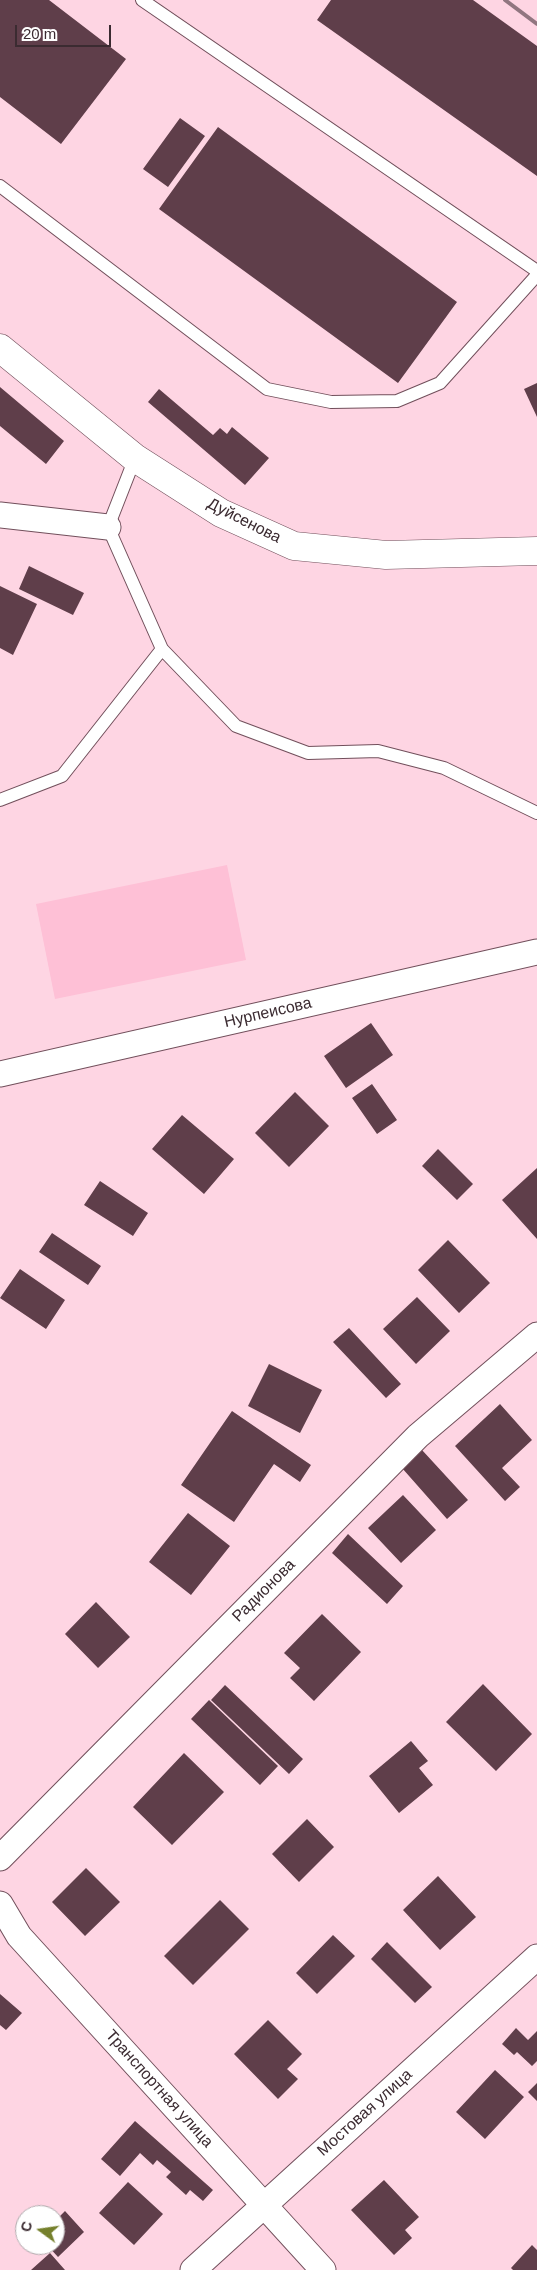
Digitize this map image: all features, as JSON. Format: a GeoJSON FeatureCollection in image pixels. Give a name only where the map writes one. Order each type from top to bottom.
{"type":"FeatureCollection","features":[{"type":"Feature","properties":{"kind":"main road","name":"Дуйсенова"},"geometry":{"type":"LineString","coordinates":[[0,348],[135,458],[221,513],[294,546],[386,555],[537,550]]}},
{"type":"Feature","properties":{"kind":"street"},"geometry":{"type":"LineString","coordinates":[[0,515],[108,527]]}},
{"type":"Feature","properties":{"kind":"street","name":"Нурпеисова"},"geometry":{"type":"LineString","coordinates":[[0,1074],[537,952]]}},
{"type":"Feature","properties":{"kind":"street","name":"Радионова"},"geometry":{"type":"LineString","coordinates":[[0,1858],[418,1436],[537,1335]]}},
{"type":"Feature","properties":{"kind":"street","name":"Транспортная улица"},"geometry":{"type":"LineString","coordinates":[[0,1904],[19,1936],[323,2270]]}},
{"type":"Feature","properties":{"kind":"street","name":"Мостовая улица"},"geometry":{"type":"LineString","coordinates":[[193,2270],[537,1957]]}},
{"type":"Feature","properties":{"kind":"lane"},"geometry":{"type":"LineString","coordinates":[[0,186],[267,389],[331,402],[397,401],[440,383],[537,273],[142,0]]}},
{"type":"Feature","properties":{"kind":"lane"},"geometry":{"type":"LineString","coordinates":[[135,458],[108,527],[162,649],[236,726],[308,753],[378,751],[444,768],[537,813]]}},
{"type":"Feature","properties":{"kind":"lane"},"geometry":{"type":"LineString","coordinates":[[0,800],[62,776],[162,649]]}},
{"type":"Feature","properties":{"kind":"shaded area"},"geometry":{"type":"Polygon","coordinates":[[[227,865],[246,960],[55,999],[36,904],[227,865]]]}},
{"type":"Feature","properties":{"kind":"building"},"geometry":{"type":"Polygon","coordinates":[[[0,0],[49,0],[126,59],[61,144],[0,97],[0,0]]]}},
{"type":"Feature","properties":{"kind":"building"},"geometry":{"type":"Polygon","coordinates":[[[331,0],[473,0],[537,46],[537,176],[317,20],[331,0]]]}},
{"type":"Feature","properties":{"kind":"building"},"geometry":{"type":"Polygon","coordinates":[[[180,118],[205,136],[168,187],[143,169],[180,118]]]}},
{"type":"Feature","properties":{"kind":"building"},"geometry":{"type":"Polygon","coordinates":[[[218,127],[457,302],[398,383],[159,209],[218,127]]]}},
{"type":"Feature","properties":{"kind":"building"},"geometry":{"type":"Polygon","coordinates":[[[537,383],[537,417],[524,389],[537,383]]]}},
{"type":"Feature","properties":{"kind":"building"},"geometry":{"type":"Polygon","coordinates":[[[0,387],[64,441],[46,464],[0,426],[0,387]]]}},
{"type":"Feature","properties":{"kind":"building"},"geometry":{"type":"Polygon","coordinates":[[[159,389],[213,435],[220,428],[227,434],[232,427],[269,458],[245,485],[148,402],[159,389]]]}},
{"type":"Feature","properties":{"kind":"building"},"geometry":{"type":"Polygon","coordinates":[[[29,566],[84,593],[73,615],[19,589],[29,566]]]}},
{"type":"Feature","properties":{"kind":"building"},"geometry":{"type":"Polygon","coordinates":[[[0,586],[37,604],[13,655],[0,648],[0,586]]]}},
{"type":"Feature","properties":{"kind":"building"},"geometry":{"type":"Polygon","coordinates":[[[371,1023],[393,1055],[346,1088],[324,1056],[371,1023]]]}},
{"type":"Feature","properties":{"kind":"building"},"geometry":{"type":"Polygon","coordinates":[[[372,1084],[397,1120],[377,1134],[352,1098],[372,1084]]]}},
{"type":"Feature","properties":{"kind":"building"},"geometry":{"type":"Polygon","coordinates":[[[295,1092],[329,1126],[289,1167],[255,1133],[295,1092]]]}},
{"type":"Feature","properties":{"kind":"building"},"geometry":{"type":"Polygon","coordinates":[[[182,1115],[234,1159],[204,1194],[152,1149],[182,1115]]]}},
{"type":"Feature","properties":{"kind":"building"},"geometry":{"type":"Polygon","coordinates":[[[438,1149],[473,1184],[457,1200],[422,1166],[438,1149]]]}},
{"type":"Feature","properties":{"kind":"building"},"geometry":{"type":"Polygon","coordinates":[[[537,1168],[537,1239],[502,1200],[537,1168]]]}},
{"type":"Feature","properties":{"kind":"building"},"geometry":{"type":"Polygon","coordinates":[[[100,1181],[148,1213],[133,1236],[84,1205],[100,1181]]]}},
{"type":"Feature","properties":{"kind":"building"},"geometry":{"type":"Polygon","coordinates":[[[52,1233],[101,1266],[88,1285],[39,1252],[52,1233]]]}},
{"type":"Feature","properties":{"kind":"building"},"geometry":{"type":"Polygon","coordinates":[[[448,1240],[490,1283],[459,1313],[418,1270],[448,1240]]]}},
{"type":"Feature","properties":{"kind":"building"},"geometry":{"type":"Polygon","coordinates":[[[20,1269],[65,1300],[46,1329],[0,1298],[20,1269]]]}},
{"type":"Feature","properties":{"kind":"building"},"geometry":{"type":"Polygon","coordinates":[[[417,1297],[450,1331],[416,1364],[383,1329],[417,1297]]]}},
{"type":"Feature","properties":{"kind":"building"},"geometry":{"type":"Polygon","coordinates":[[[349,1328],[401,1384],[386,1398],[333,1342],[349,1328]]]}},
{"type":"Feature","properties":{"kind":"building"},"geometry":{"type":"Polygon","coordinates":[[[269,1364],[322,1390],[300,1433],[248,1406],[269,1364]]]}},
{"type":"Feature","properties":{"kind":"building"},"geometry":{"type":"Polygon","coordinates":[[[500,1404],[532,1440],[502,1468],[520,1487],[505,1501],[455,1446],[500,1404]]]}},
{"type":"Feature","properties":{"kind":"building"},"geometry":{"type":"Polygon","coordinates":[[[232,1411],[311,1465],[300,1482],[274,1464],[234,1522],[181,1485],[232,1411]]]}},
{"type":"Feature","properties":{"kind":"building"},"geometry":{"type":"Polygon","coordinates":[[[422,1450],[468,1500],[447,1519],[402,1468],[422,1450]]]}},
{"type":"Feature","properties":{"kind":"building"},"geometry":{"type":"Polygon","coordinates":[[[403,1495],[436,1530],[401,1563],[368,1528],[403,1495]]]}},
{"type":"Feature","properties":{"kind":"building"},"geometry":{"type":"Polygon","coordinates":[[[188,1513],[230,1546],[191,1595],[149,1562],[188,1513]]]}},
{"type":"Feature","properties":{"kind":"building"},"geometry":{"type":"Polygon","coordinates":[[[348,1534],[403,1586],[387,1604],[332,1553],[348,1534]]]}},
{"type":"Feature","properties":{"kind":"building"},"geometry":{"type":"Polygon","coordinates":[[[96,1602],[130,1637],[98,1668],[65,1634],[96,1602]]]}},
{"type":"Feature","properties":{"kind":"building"},"geometry":{"type":"Polygon","coordinates":[[[322,1614],[361,1652],[314,1701],[290,1678],[300,1668],[284,1653],[322,1614]]]}},
{"type":"Feature","properties":{"kind":"building"},"geometry":{"type":"Polygon","coordinates":[[[483,1684],[532,1734],[496,1771],[446,1722],[483,1684]]]}},
{"type":"Feature","properties":{"kind":"building"},"geometry":{"type":"Polygon","coordinates":[[[225,1685],[303,1759],[289,1774],[211,1700],[225,1685]]]}},
{"type":"Feature","properties":{"kind":"building"},"geometry":{"type":"Polygon","coordinates":[[[209,1700],[278,1766],[260,1785],[191,1719],[209,1700]]]}},
{"type":"Feature","properties":{"kind":"building"},"geometry":{"type":"Polygon","coordinates":[[[411,1741],[428,1761],[419,1768],[433,1785],[399,1813],[369,1776],[411,1741]]]}},
{"type":"Feature","properties":{"kind":"building"},"geometry":{"type":"Polygon","coordinates":[[[184,1753],[224,1792],[172,1845],[133,1807],[184,1753]]]}},
{"type":"Feature","properties":{"kind":"building"},"geometry":{"type":"Polygon","coordinates":[[[307,1819],[334,1847],[299,1882],[272,1854],[307,1819]]]}},
{"type":"Feature","properties":{"kind":"building"},"geometry":{"type":"Polygon","coordinates":[[[86,1868],[120,1902],[85,1936],[52,1902],[86,1868]]]}},
{"type":"Feature","properties":{"kind":"building"},"geometry":{"type":"Polygon","coordinates":[[[438,1876],[476,1917],[440,1950],[403,1910],[438,1876]]]}},
{"type":"Feature","properties":{"kind":"building"},"geometry":{"type":"Polygon","coordinates":[[[220,1900],[249,1929],[193,1985],[164,1956],[220,1900]]]}},
{"type":"Feature","properties":{"kind":"building"},"geometry":{"type":"Polygon","coordinates":[[[333,1935],[355,1956],[317,1994],[296,1973],[333,1935]]]}},
{"type":"Feature","properties":{"kind":"building"},"geometry":{"type":"Polygon","coordinates":[[[387,1942],[432,1987],[415,2003],[371,1959],[387,1942]]]}},
{"type":"Feature","properties":{"kind":"building"},"geometry":{"type":"Polygon","coordinates":[[[0,1994],[22,2013],[6,2030],[0,2025],[0,1994]]]}},
{"type":"Feature","properties":{"kind":"building"},"geometry":{"type":"Polygon","coordinates":[[[268,2020],[302,2054],[287,2069],[298,2079],[278,2099],[234,2054],[268,2020]]]}},
{"type":"Feature","properties":{"kind":"building"},"geometry":{"type":"Polygon","coordinates":[[[516,2028],[528,2040],[537,2031],[537,2061],[532,2066],[517,2052],[514,2055],[502,2044],[516,2028]]]}},
{"type":"Feature","properties":{"kind":"building"},"geometry":{"type":"Polygon","coordinates":[[[495,2070],[524,2097],[485,2139],[456,2112],[495,2070]]]}},
{"type":"Feature","properties":{"kind":"building"},"geometry":{"type":"Polygon","coordinates":[[[537,2083],[537,2101],[528,2092],[537,2083]]]}},
{"type":"Feature","properties":{"kind":"building"},"geometry":{"type":"Polygon","coordinates":[[[135,2121],[213,2190],[203,2201],[190,2190],[186,2195],[166,2177],[171,2172],[157,2160],[153,2165],[140,2153],[120,2176],[101,2159],[135,2121]]]}},
{"type":"Feature","properties":{"kind":"building"},"geometry":{"type":"Polygon","coordinates":[[[384,2180],[419,2217],[405,2230],[412,2238],[394,2255],[351,2210],[384,2180]]]}},
{"type":"Feature","properties":{"kind":"building"},"geometry":{"type":"Polygon","coordinates":[[[128,2182],[163,2214],[134,2245],[99,2213],[128,2182]]]}},
{"type":"Feature","properties":{"kind":"building"},"geometry":{"type":"Polygon","coordinates":[[[65,2211],[84,2232],[65,2250],[65,2211]]]}},
{"type":"Feature","properties":{"kind":"building"},"geometry":{"type":"Polygon","coordinates":[[[532,2245],[537,2250],[537,2270],[513,2270],[511,2268],[532,2245]]]}},
{"type":"Feature","properties":{"kind":"building"},"geometry":{"type":"Polygon","coordinates":[[[48,2255],[52,2255],[65,2270],[31,2270],[48,2255]]]}},
{"type":"Feature","properties":{"kind":"railway"},"geometry":{"type":"LineString","coordinates":[[505,0],[537,24]]}}]}
